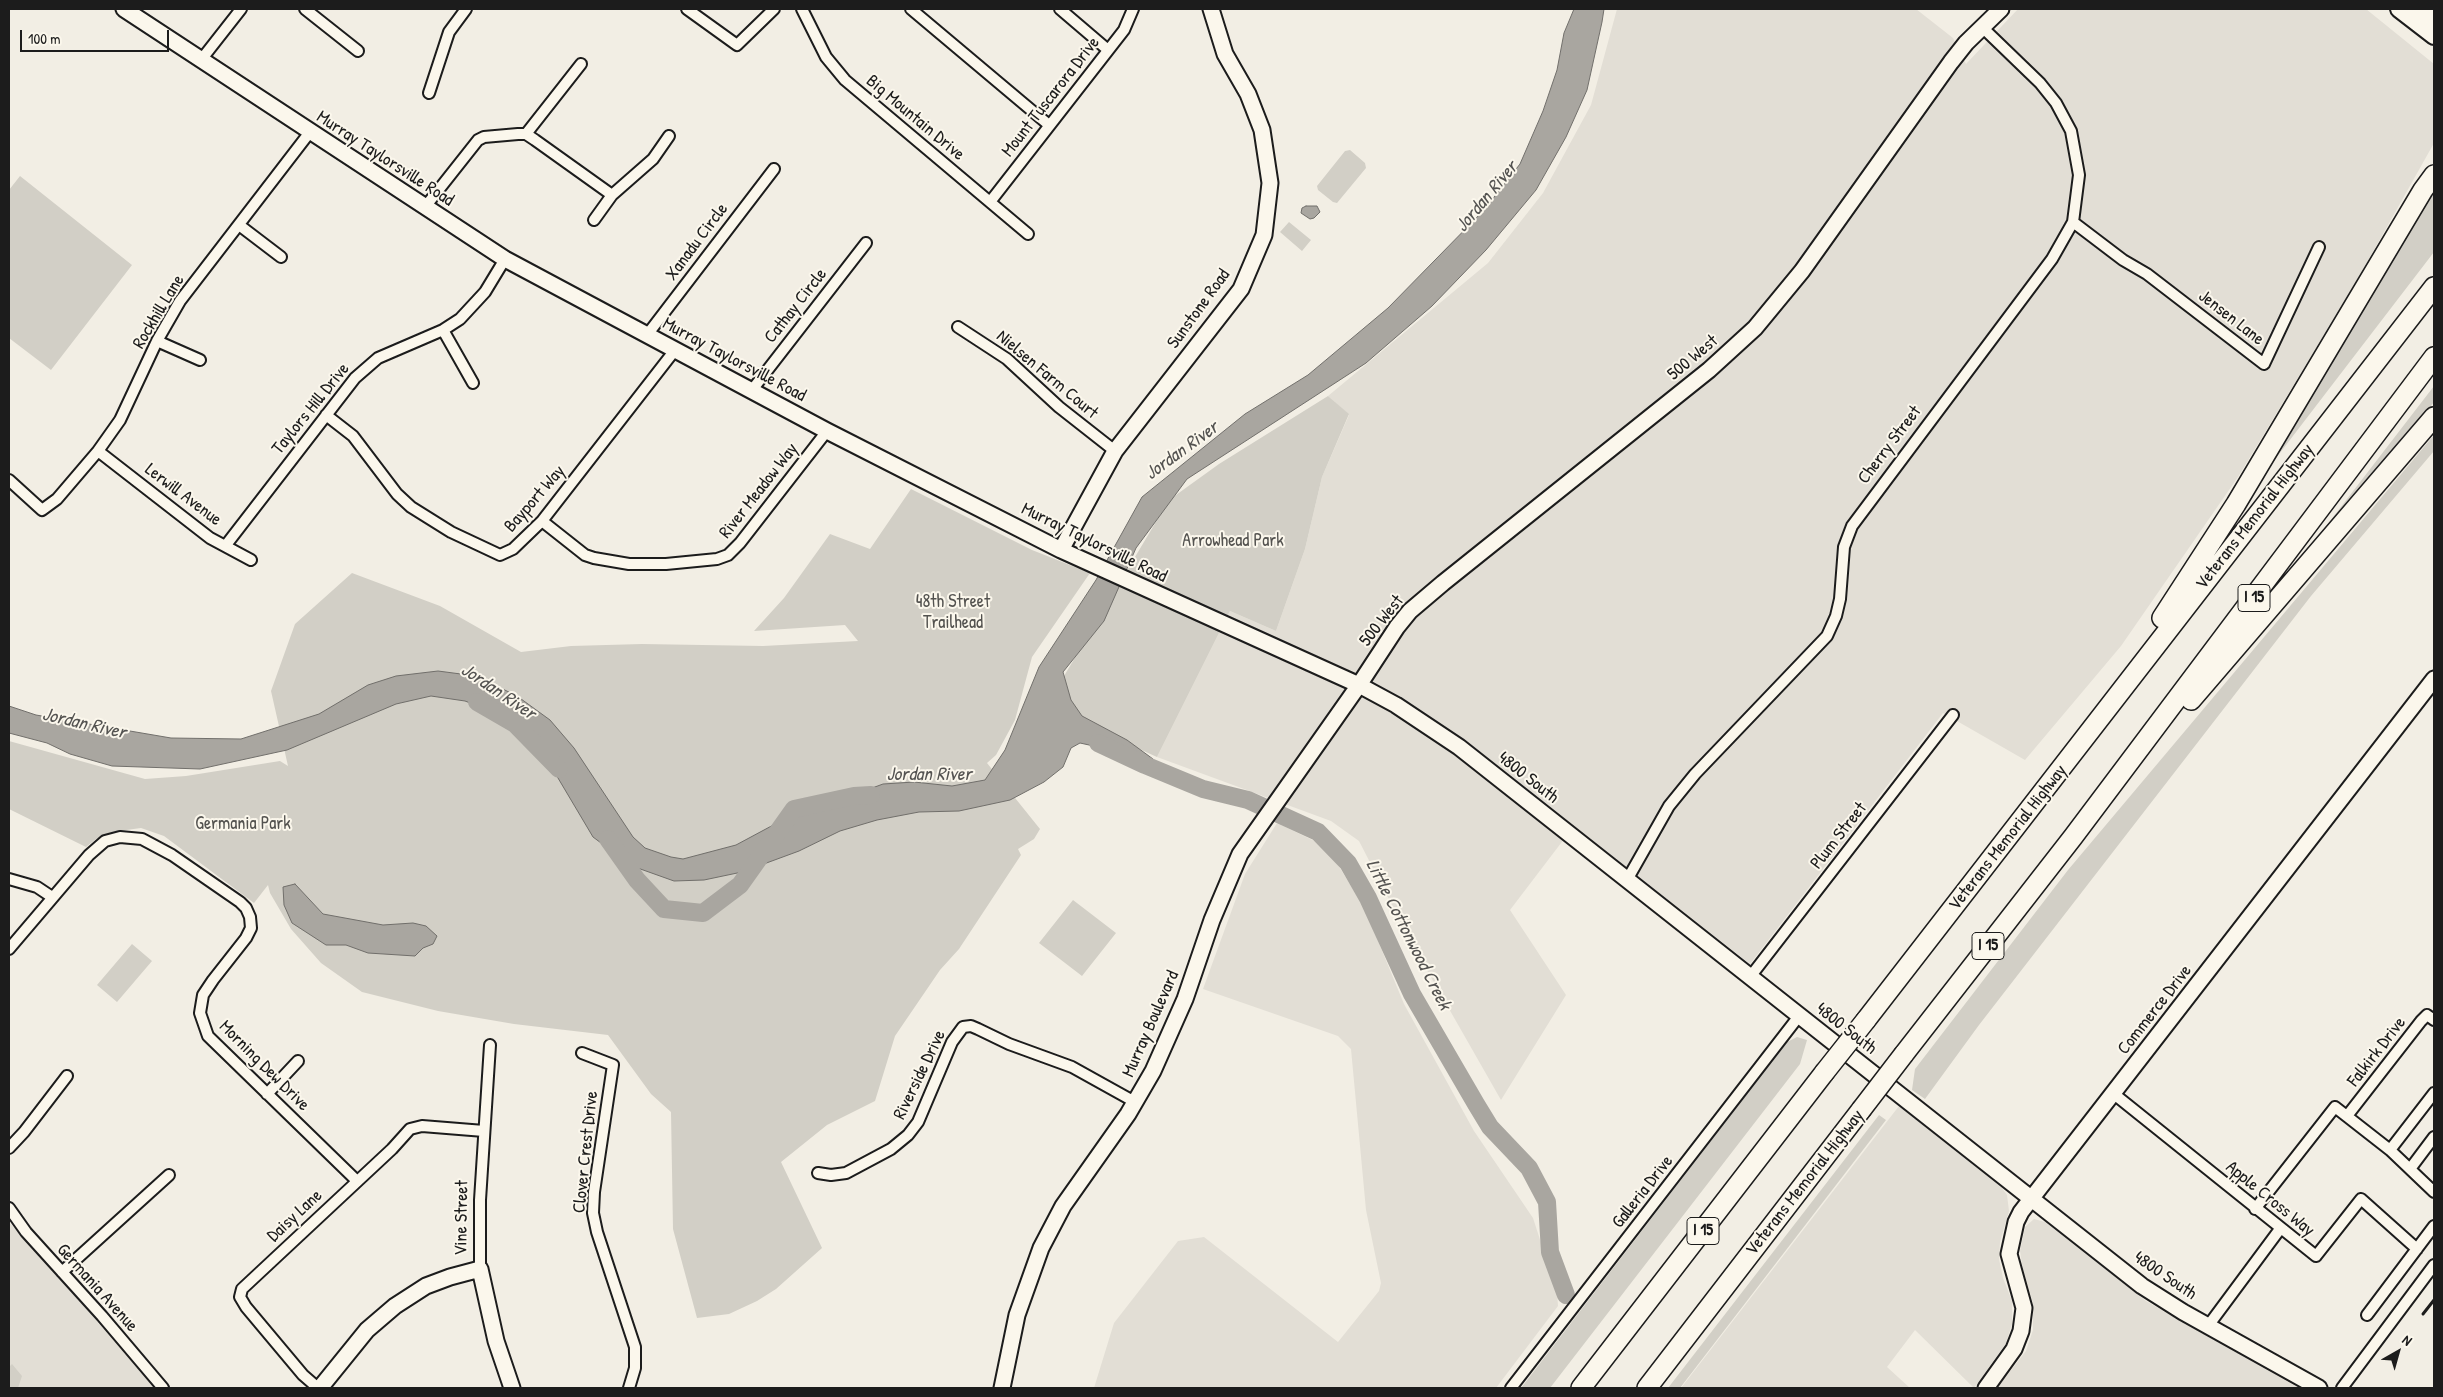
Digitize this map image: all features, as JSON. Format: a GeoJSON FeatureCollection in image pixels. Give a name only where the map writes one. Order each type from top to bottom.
{"type":"FeatureCollection","features":[{"type":"Feature","properties":{"kind":"highway"},"geometry":{"type":"LineString","coordinates":[[2420,9],[2434,20]]}},
{"type":"Feature","properties":{"kind":"highway"},"geometry":{"type":"LineString","coordinates":[[2138,666],[2162,619],[2236,504],[2429,183],[2434,160]]}},
{"type":"Feature","properties":{"kind":"highway","name":"Veterans Memorial Highway"},"geometry":{"type":"LineString","coordinates":[[1581,1388],[2040,797],[2138,666],[2434,287]]}},
{"type":"Feature","properties":{"kind":"highway","name":"Veterans Memorial Highway"},"geometry":{"type":"LineString","coordinates":[[1647,1388],[2073,838],[2434,358]]}},
{"type":"Feature","properties":{"kind":"highway"},"geometry":{"type":"LineString","coordinates":[[2073,838],[2434,417]]}},
{"type":"Feature","properties":{"kind":"main road"},"geometry":{"type":"LineString","coordinates":[[2399,9],[2434,36]]}},
{"type":"Feature","properties":{"kind":"street","name":"Murray Taylorsville Road"},"geometry":{"type":"LineString","coordinates":[[124,9],[506,259],[827,431],[1061,550],[1360,685]]}},
{"type":"Feature","properties":{"kind":"street"},"geometry":{"type":"LineString","coordinates":[[201,60],[241,9]]}},
{"type":"Feature","properties":{"kind":"street"},"geometry":{"type":"LineString","coordinates":[[305,9],[358,51]]}},
{"type":"Feature","properties":{"kind":"street"},"geometry":{"type":"LineString","coordinates":[[429,93],[449,32],[466,9]]}},
{"type":"Feature","properties":{"kind":"street"},"geometry":{"type":"LineString","coordinates":[[687,9],[736,45],[774,9]]}},
{"type":"Feature","properties":{"kind":"street","name":"Big Mountain Drive"},"geometry":{"type":"LineString","coordinates":[[802,9],[816,41],[834,68],[845,80],[1028,234]]}},
{"type":"Feature","properties":{"kind":"street"},"geometry":{"type":"LineString","coordinates":[[911,9],[1049,125]]}},
{"type":"Feature","properties":{"kind":"street"},"geometry":{"type":"LineString","coordinates":[[1060,9],[1108,50]]}},
{"type":"Feature","properties":{"kind":"street","name":"Mount Tuscarora Drive"},"geometry":{"type":"LineString","coordinates":[[990,202],[1124,30],[1133,9]]}},
{"type":"Feature","properties":{"kind":"street","name":"Sunstone Road"},"geometry":{"type":"LineString","coordinates":[[1061,550],[1115,451],[1241,289],[1264,235],[1270,183],[1262,130],[1248,94],[1225,54],[1211,9]]}},
{"type":"Feature","properties":{"kind":"street","name":"500 West"},"geometry":{"type":"LineString","coordinates":[[1360,685],[1383,646],[1410,611],[1709,370],[1760,322],[1802,272],[1951,62],[2001,9]]}},
{"type":"Feature","properties":{"kind":"street","name":"Cherry Street"},"geometry":{"type":"LineString","coordinates":[[1627,880],[1668,806],[1695,774],[1827,636],[1836,616],[1840,599],[1844,547],[1852,526],[1863,508],[2052,259],[2073,222],[2079,175],[2071,131],[2056,103],[2040,83],[1982,27]]}},
{"type":"Feature","properties":{"kind":"street"},"geometry":{"type":"LineString","coordinates":[[526,134],[581,64]]}},
{"type":"Feature","properties":{"kind":"street","name":"Rockhill Lane"},"geometry":{"type":"LineString","coordinates":[[9,480],[42,510],[57,500],[98,451],[120,420],[157,341],[180,301],[310,132]]}},
{"type":"Feature","properties":{"kind":"street"},"geometry":{"type":"LineString","coordinates":[[426,208],[478,140],[490,136],[526,134],[612,195]]}},
{"type":"Feature","properties":{"kind":"street"},"geometry":{"type":"LineString","coordinates":[[594,220],[612,195],[653,159],[669,136]]}},
{"type":"Feature","properties":{"kind":"street","name":"Xanadu Circle"},"geometry":{"type":"LineString","coordinates":[[647,335],[774,169]]}},
{"type":"Feature","properties":{"kind":"street","name":"Jensen Lane"},"geometry":{"type":"LineString","coordinates":[[2073,222],[2124,260],[2147,274],[2264,364],[2319,247]]}},
{"type":"Feature","properties":{"kind":"street"},"geometry":{"type":"LineString","coordinates":[[239,225],[281,257]]}},
{"type":"Feature","properties":{"kind":"street","name":"Cathay Circle"},"geometry":{"type":"LineString","coordinates":[[752,390],[866,243]]}},
{"type":"Feature","properties":{"kind":"street","name":"Taylors Hill Drive"},"geometry":{"type":"LineString","coordinates":[[226,545],[355,378],[378,358],[443,330],[460,319],[474,306],[506,259]]}},
{"type":"Feature","properties":{"kind":"street","name":"Nielsen Farm Court"},"geometry":{"type":"LineString","coordinates":[[958,327],[1007,359],[1059,407],[1115,451]]}},
{"type":"Feature","properties":{"kind":"street"},"geometry":{"type":"LineString","coordinates":[[443,330],[474,383]]}},
{"type":"Feature","properties":{"kind":"street"},"geometry":{"type":"LineString","coordinates":[[157,341],[200,360]]}},
{"type":"Feature","properties":{"kind":"street","name":"Bayport Way"},"geometry":{"type":"LineString","coordinates":[[326,415],[358,441],[398,494],[410,506],[445,528],[492,553],[500,555],[513,549],[542,521],[675,350]]}},
{"type":"Feature","properties":{"kind":"street","name":"River Meadow Way"},"geometry":{"type":"LineString","coordinates":[[542,521],[585,556],[594,558],[629,564],[666,564],[717,559],[728,555],[740,543],[827,431]]}},
{"type":"Feature","properties":{"kind":"street","name":"Lerwill Avenue"},"geometry":{"type":"LineString","coordinates":[[98,451],[210,538],[251,560]]}},
{"type":"Feature","properties":{"kind":"street","name":"Commerce Drive"},"geometry":{"type":"LineString","coordinates":[[1986,1388],[2014,1350],[2021,1331],[2024,1308],[2010,1254],[2016,1222],[2031,1198],[2114,1094],[2434,679]]}},
{"type":"Feature","properties":{"kind":"street","name":"Murray Boulevard"},"geometry":{"type":"LineString","coordinates":[[1002,1388],[1016,1315],[1041,1248],[1063,1206],[1135,1102],[1153,1071],[1179,1014],[1228,879],[1240,854],[1360,685]]}},
{"type":"Feature","properties":{"kind":"street","name":"4800 South"},"geometry":{"type":"LineString","coordinates":[[1360,685],[1396,704],[1447,739],[2156,1296],[2319,1388]]}},
{"type":"Feature","properties":{"kind":"street","name":"Plum Street"},"geometry":{"type":"LineString","coordinates":[[1750,977],[1953,715]]}},
{"type":"Feature","properties":{"kind":"street","name":"Morning Dew Drive"},"geometry":{"type":"LineString","coordinates":[[52,897],[99,845],[113,838],[128,837],[142,839],[156,845],[246,908],[251,922],[249,933],[206,990],[201,1001],[200,1013],[205,1031],[267,1094],[358,1181]]}},
{"type":"Feature","properties":{"kind":"street"},"geometry":{"type":"LineString","coordinates":[[9,879],[37,887],[52,897],[9,949]]}},
{"type":"Feature","properties":{"kind":"street","name":"Falkirk Drive"},"geometry":{"type":"LineString","coordinates":[[2347,1116],[2421,1021],[2427,1015],[2434,1020]]}},
{"type":"Feature","properties":{"kind":"street","name":"Galleria Drive"},"geometry":{"type":"LineString","coordinates":[[1511,1388],[1799,1016]]}},
{"type":"Feature","properties":{"kind":"street","name":"Riverside Drive"},"geometry":{"type":"LineString","coordinates":[[818,1173],[832,1175],[846,1173],[891,1149],[908,1135],[918,1122],[952,1042],[963,1027],[971,1026],[1009,1044],[1072,1067],[1135,1102]]}},
{"type":"Feature","properties":{"kind":"street","name":"Vine Street"},"geometry":{"type":"LineString","coordinates":[[490,1045],[479,1216],[480,1269],[493,1332],[512,1388]]}},
{"type":"Feature","properties":{"kind":"street","name":"Clover Crest Drive"},"geometry":{"type":"LineString","coordinates":[[582,1053],[613,1065],[594,1192],[593,1213],[597,1232],[634,1340],[635,1368],[629,1388]]}},
{"type":"Feature","properties":{"kind":"street"},"geometry":{"type":"LineString","coordinates":[[267,1094],[298,1061]]}},
{"type":"Feature","properties":{"kind":"street"},"geometry":{"type":"LineString","coordinates":[[9,1148],[24,1132],[67,1076]]}},
{"type":"Feature","properties":{"kind":"street"},"geometry":{"type":"LineString","coordinates":[[2390,1150],[2434,1092]]}},
{"type":"Feature","properties":{"kind":"street","name":"Apple Cross Way"},"geometry":{"type":"LineString","coordinates":[[2114,1094],[2316,1256],[2361,1200],[2417,1249]]}},
{"type":"Feature","properties":{"kind":"street"},"geometry":{"type":"LineString","coordinates":[[2255,1209],[2335,1106],[2390,1150],[2434,1192]]}},
{"type":"Feature","properties":{"kind":"street","name":"Daisy Lane"},"geometry":{"type":"LineString","coordinates":[[319,1388],[303,1375],[246,1307],[240,1292],[392,1149],[406,1133],[416,1127],[484,1131]]}},
{"type":"Feature","properties":{"kind":"street"},"geometry":{"type":"LineString","coordinates":[[2410,1170],[2434,1137]]}},
{"type":"Feature","properties":{"kind":"street"},"geometry":{"type":"LineString","coordinates":[[62,1272],[169,1175]]}},
{"type":"Feature","properties":{"kind":"street","name":"Germania Avenue"},"geometry":{"type":"LineString","coordinates":[[9,1208],[26,1232],[102,1316],[163,1388]]}},
{"type":"Feature","properties":{"kind":"street"},"geometry":{"type":"LineString","coordinates":[[2367,1315],[2434,1226]]}},
{"type":"Feature","properties":{"kind":"street"},"geometry":{"type":"LineString","coordinates":[[2208,1326],[2280,1229]]}},
{"type":"Feature","properties":{"kind":"street"},"geometry":{"type":"LineString","coordinates":[[2342,1388],[2434,1265]]}},
{"type":"Feature","properties":{"kind":"street"},"geometry":{"type":"LineString","coordinates":[[319,1388],[363,1335],[395,1306],[426,1286],[480,1269]]}},
{"type":"Feature","properties":{"kind":"shaded area"},"geometry":{"type":"Polygon","coordinates":[[[1617,9],[1916,9],[1953,38],[1966,64],[2018,9],[2366,9],[2434,64],[2434,143],[2356,282],[2238,477],[2121,646],[2025,760],[1943,713],[1750,964],[1574,826],[1510,910],[1566,995],[1501,1100],[1412,944],[1359,841],[1331,821],[1157,757],[1230,611],[1276,631],[1305,549],[1322,477],[1349,415],[1328,396],[1488,263],[1543,193],[1591,105],[1617,9]]]}},
{"type":"Feature","properties":{"kind":"shaded area"},"geometry":{"type":"Polygon","coordinates":[[[1277,823],[1327,847],[1364,907],[1404,1004],[1474,1131],[1533,1218],[1557,1292],[1558,1306],[1496,1388],[1094,1388],[1114,1323],[1178,1241],[1204,1237],[1338,1342],[1379,1291],[1381,1283],[1366,1210],[1351,1049],[1338,1036],[1203,989],[1245,874],[1277,823]]]}},
{"type":"Feature","properties":{"kind":"shaded area"},"geometry":{"type":"Polygon","coordinates":[[[1899,1106],[2002,1188],[2007,1195],[2009,1211],[2000,1242],[1999,1259],[2003,1278],[2012,1301],[2012,1324],[2006,1343],[1974,1388],[1915,1330],[1887,1367],[1910,1388],[1681,1388],[1899,1106]]]}},
{"type":"Feature","properties":{"kind":"shaded area"},"geometry":{"type":"Polygon","coordinates":[[[2034,1219],[2045,1222],[2146,1301],[2299,1388],[1997,1388],[2026,1351],[2033,1330],[2033,1303],[2023,1270],[2020,1251],[2025,1227],[2034,1219]]]}},
{"type":"Feature","properties":{"kind":"shaded area"},"geometry":{"type":"Polygon","coordinates":[[[9,1222],[89,1312],[154,1388],[9,1388],[9,1222]]]}},
{"type":"Feature","properties":{"kind":"green space"},"geometry":{"type":"Polygon","coordinates":[[[1350,150],[1365,163],[1366,168],[1337,203],[1333,202],[1318,190],[1317,186],[1345,151],[1350,150]]]}},
{"type":"Feature","properties":{"kind":"green space"},"geometry":{"type":"Polygon","coordinates":[[[20,176],[132,265],[51,370],[9,338],[9,190],[20,176]]]}},
{"type":"Feature","properties":{"kind":"green space"},"geometry":{"type":"Polygon","coordinates":[[[2434,189],[2434,252],[2273,462],[2271,460],[2434,189]]]}},
{"type":"Feature","properties":{"kind":"green space"},"geometry":{"type":"Polygon","coordinates":[[[1289,222],[1311,240],[1302,251],[1280,232],[1289,222]]]}},
{"type":"Feature","properties":{"kind":"green space"},"geometry":{"type":"Polygon","coordinates":[[[2434,386],[2434,402],[2373,480],[2297,564],[2434,386]]]}},
{"type":"Feature","properties":{"kind":"green space","name":"Arrowhead Park"},"geometry":{"type":"Polygon","coordinates":[[[1328,396],[1349,414],[1322,477],[1305,549],[1276,631],[1230,611],[1157,757],[1093,728],[1072,708],[1064,676],[1169,500],[1219,464],[1328,396]]]}},
{"type":"Feature","properties":{"kind":"green space"},"geometry":{"type":"Polygon","coordinates":[[[2434,435],[2434,451],[2311,596],[1979,1025],[1925,1099],[1912,1090],[1915,1069],[2068,870],[2434,435]]]}},
{"type":"Feature","properties":{"kind":"green space"},"geometry":{"type":"Polygon","coordinates":[[[911,489],[1032,550],[1090,573],[1032,657],[1015,720],[996,755],[987,763],[1040,829],[1034,839],[1018,849],[1021,855],[959,949],[940,970],[895,1036],[875,1101],[827,1125],[781,1162],[822,1248],[776,1289],[757,1301],[729,1314],[697,1318],[673,1229],[671,1112],[651,1094],[608,1035],[514,1024],[438,1011],[362,992],[321,963],[291,929],[270,893],[268,885],[254,903],[164,836],[141,828],[119,831],[96,839],[86,847],[9,809],[9,741],[145,779],[186,776],[280,761],[288,766],[271,691],[295,624],[352,573],[440,606],[521,652],[571,646],[642,644],[763,646],[858,641],[845,625],[754,631],[784,598],[830,534],[870,549],[911,489]]]}},
{"type":"Feature","properties":{"kind":"green space"},"geometry":{"type":"Polygon","coordinates":[[[1073,900],[1116,933],[1082,976],[1039,943],[1073,900]]]}},
{"type":"Feature","properties":{"kind":"green space"},"geometry":{"type":"Polygon","coordinates":[[[132,944],[152,961],[117,1002],[97,985],[132,944]]]}},
{"type":"Feature","properties":{"kind":"green space"},"geometry":{"type":"Polygon","coordinates":[[[1797,1037],[1807,1040],[1800,1064],[1550,1388],[1521,1388],[1787,1042],[1797,1037]]]}},
{"type":"Feature","properties":{"kind":"green space"},"geometry":{"type":"Polygon","coordinates":[[[1879,1115],[1886,1120],[1680,1388],[1668,1388],[1879,1115]]]}},
{"type":"Feature","properties":{"kind":"green space"},"geometry":{"type":"Polygon","coordinates":[[[12,1364],[22,1376],[18,1388],[9,1388],[9,1367],[12,1364]]]}},
{"type":"Feature","properties":{"kind":"water"},"geometry":{"type":"Polygon","coordinates":[[[1574,9],[1604,9],[1602,22],[1587,90],[1566,137],[1536,190],[1486,250],[1432,306],[1366,363],[1187,479],[1136,548],[1104,621],[1063,672],[1071,700],[1082,716],[1127,740],[1153,759],[1080,743],[1071,748],[1063,767],[1044,782],[1010,800],[959,811],[919,812],[877,820],[840,831],[799,851],[742,872],[704,880],[674,881],[632,866],[593,837],[539,746],[499,714],[465,701],[431,696],[396,704],[287,750],[200,769],[112,766],[70,754],[47,743],[9,733],[9,706],[36,715],[171,738],[241,739],[319,714],[368,685],[396,676],[438,671],[476,676],[517,696],[550,720],[574,748],[633,837],[645,848],[683,859],[736,845],[777,823],[883,784],[914,782],[952,786],[985,780],[1005,750],[1039,667],[1096,580],[1142,497],[1245,414],[1308,375],[1388,308],[1484,210],[1520,164],[1543,111],[1557,70],[1564,33],[1574,9]]]}},
{"type":"Feature","properties":{"kind":"water"},"geometry":{"type":"Polygon","coordinates":[[[1317,206],[1320,212],[1310,219],[1301,213],[1302,208],[1317,206]]]}},
{"type":"Feature","properties":{"kind":"water"},"geometry":{"type":"Polygon","coordinates":[[[295,884],[323,914],[383,925],[413,923],[426,926],[437,936],[433,944],[423,948],[415,956],[368,953],[346,945],[326,945],[292,923],[284,905],[283,887],[295,884]]]}},
{"type":"Feature","properties":{"kind":"waterway","name":"Jordan River"},"geometry":{"type":"LineString","coordinates":[[477,702],[515,724],[559,769]]}},
{"type":"Feature","properties":{"kind":"waterway","name":"Little Cottonwood Creek"},"geometry":{"type":"LineString","coordinates":[[1098,743],[1203,789],[1248,800],[1318,832],[1348,863],[1368,898],[1412,994],[1476,1104],[1490,1127],[1529,1168],[1547,1202],[1550,1252],[1566,1295]]}},
{"type":"Feature","properties":{"kind":"waterway","name":"Jordan River"},"geometry":{"type":"LineString","coordinates":[[608,839],[637,880],[664,909],[703,913],[740,885],[794,809],[854,796],[871,795]]}},
{"type":"Feature","properties":{"kind":"railway"},"geometry":{"type":"LineString","coordinates":[[2423,1314],[2434,1300]]}},
{"type":"Feature","properties":{"kind":"park label","name":"48th Street Trailhead"},"geometry":{"type":"Point","coordinates":[953,612]}},
{"type":"Feature","properties":{"kind":"park label","name":"Germania Park"},"geometry":{"type":"Point","coordinates":[243,824]}}]}
